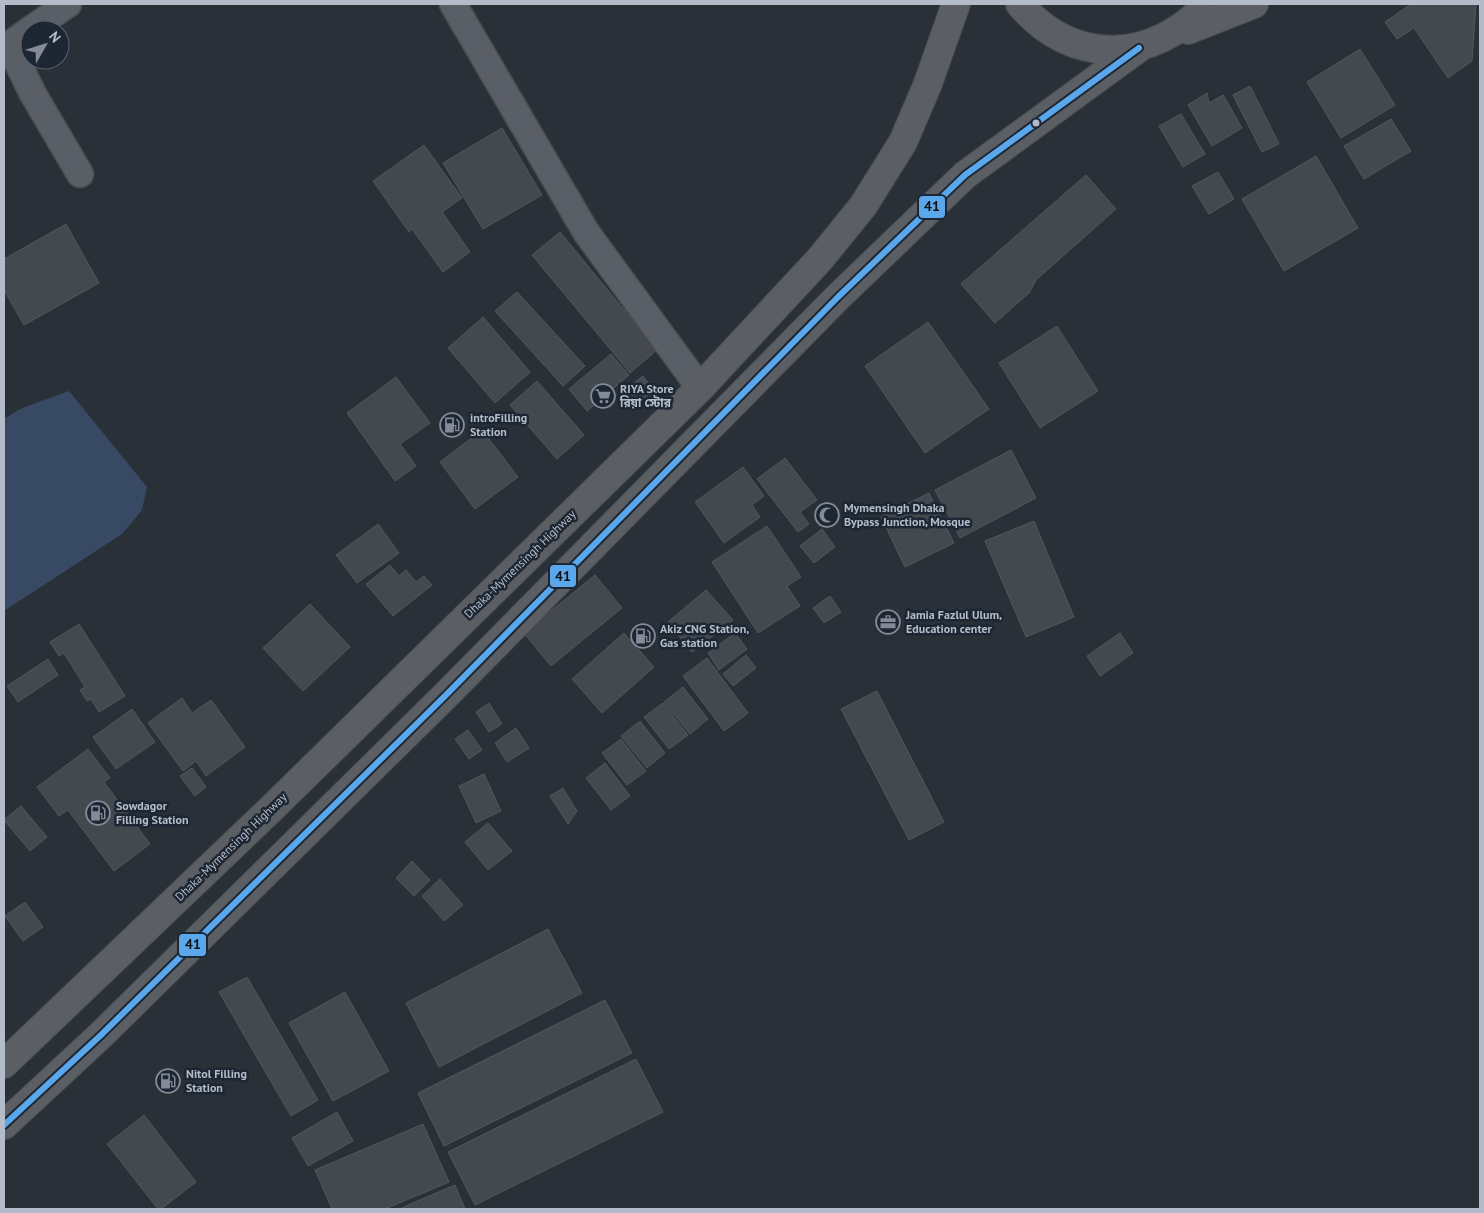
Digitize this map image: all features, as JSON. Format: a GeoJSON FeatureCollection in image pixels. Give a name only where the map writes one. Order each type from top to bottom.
{"type":"FeatureCollection","features":[{"type":"Feature","properties":{"kind":"highway","name":"Dhaka-Mymensingh Highway"},"geometry":{"type":"LineString","coordinates":[[4,1064],[278,802],[700,388],[820,259],[863,206],[904,142],[927,86],[956,4]]}},
{"type":"Feature","properties":{"kind":"highway"},"geometry":{"type":"LineString","coordinates":[[1020,4],[1034,21],[1066,40],[1102,50],[1139,48],[1254,4]]}},
{"type":"Feature","properties":{"kind":"highway"},"geometry":{"type":"LineString","coordinates":[[1165,39],[1192,22],[1207,4]]}},
{"type":"Feature","properties":{"kind":"highway"},"geometry":{"type":"LineString","coordinates":[[4,1125],[101,1035],[439,702],[831,304],[966,175],[1139,48]]}},
{"type":"Feature","properties":{"kind":"street"},"geometry":{"type":"LineString","coordinates":[[68,4],[18,38],[33,94],[80,174]]}},
{"type":"Feature","properties":{"kind":"street"},"geometry":{"type":"LineString","coordinates":[[453,4],[586,232],[700,388]]}},
{"type":"Feature","properties":{"kind":"water"},"geometry":{"type":"Polygon","coordinates":[[[69,391],[147,487],[142,510],[122,534],[4,611],[4,419],[20,409],[69,391]]]}},
{"type":"Feature","properties":{"kind":"building"},"geometry":{"type":"Polygon","coordinates":[[[1411,4],[1476,4],[1472,61],[1448,78],[1414,28],[1397,39],[1385,22],[1411,4]]]}},
{"type":"Feature","properties":{"kind":"building"},"geometry":{"type":"Polygon","coordinates":[[[1360,49],[1395,105],[1341,138],[1307,82],[1360,49]]]}},
{"type":"Feature","properties":{"kind":"building"},"geometry":{"type":"Polygon","coordinates":[[[1250,86],[1279,144],[1262,152],[1233,95],[1250,86]]]}},
{"type":"Feature","properties":{"kind":"building"},"geometry":{"type":"Polygon","coordinates":[[[1207,93],[1209,103],[1223,95],[1242,128],[1212,146],[1188,105],[1207,93]]]}},
{"type":"Feature","properties":{"kind":"building"},"geometry":{"type":"Polygon","coordinates":[[[1181,114],[1205,154],[1183,167],[1159,126],[1181,114]]]}},
{"type":"Feature","properties":{"kind":"building"},"geometry":{"type":"Polygon","coordinates":[[[1391,119],[1411,151],[1364,179],[1344,146],[1391,119]]]}},
{"type":"Feature","properties":{"kind":"building"},"geometry":{"type":"Polygon","coordinates":[[[502,128],[542,195],[483,229],[443,163],[502,128]]]}},
{"type":"Feature","properties":{"kind":"building"},"geometry":{"type":"Polygon","coordinates":[[[424,145],[462,198],[442,212],[470,252],[443,272],[412,229],[409,232],[373,181],[424,145]]]}},
{"type":"Feature","properties":{"kind":"building"},"geometry":{"type":"Polygon","coordinates":[[[1316,156],[1358,228],[1284,271],[1242,199],[1316,156]]]}},
{"type":"Feature","properties":{"kind":"building"},"geometry":{"type":"Polygon","coordinates":[[[1218,172],[1234,199],[1209,214],[1192,186],[1218,172]]]}},
{"type":"Feature","properties":{"kind":"building"},"geometry":{"type":"Polygon","coordinates":[[[1086,175],[1116,209],[1036,280],[1029,293],[995,323],[961,284],[1086,175]]]}},
{"type":"Feature","properties":{"kind":"building"},"geometry":{"type":"Polygon","coordinates":[[[66,224],[99,283],[24,325],[4,290],[4,259],[66,224]]]}},
{"type":"Feature","properties":{"kind":"building"},"geometry":{"type":"Polygon","coordinates":[[[560,232],[657,350],[630,373],[532,255],[560,232]]]}},
{"type":"Feature","properties":{"kind":"building"},"geometry":{"type":"Polygon","coordinates":[[[517,292],[585,366],[563,386],[495,311],[517,292]]]}},
{"type":"Feature","properties":{"kind":"building"},"geometry":{"type":"Polygon","coordinates":[[[483,317],[530,372],[495,403],[448,348],[483,317]]]}},
{"type":"Feature","properties":{"kind":"building"},"geometry":{"type":"Polygon","coordinates":[[[928,322],[989,409],[925,453],[865,366],[928,322]]]}},
{"type":"Feature","properties":{"kind":"building"},"geometry":{"type":"Polygon","coordinates":[[[1057,326],[1098,391],[1040,428],[999,363],[1057,326]]]}},
{"type":"Feature","properties":{"kind":"building"},"geometry":{"type":"Polygon","coordinates":[[[611,354],[629,375],[587,411],[569,389],[611,354]]]}},
{"type":"Feature","properties":{"kind":"building"},"geometry":{"type":"Polygon","coordinates":[[[643,376],[655,392],[634,409],[621,393],[643,376]]]}},
{"type":"Feature","properties":{"kind":"building"},"geometry":{"type":"Polygon","coordinates":[[[396,377],[430,423],[400,444],[416,466],[395,481],[347,413],[396,377]]]}},
{"type":"Feature","properties":{"kind":"building"},"geometry":{"type":"Polygon","coordinates":[[[641,378],[654,393],[635,409],[622,393],[641,378]]]}},
{"type":"Feature","properties":{"kind":"building"},"geometry":{"type":"Polygon","coordinates":[[[537,381],[584,435],[557,459],[510,405],[537,381]]]}},
{"type":"Feature","properties":{"kind":"building"},"geometry":{"type":"Polygon","coordinates":[[[482,430],[518,477],[475,509],[440,462],[482,430]]]}},
{"type":"Feature","properties":{"kind":"building"},"geometry":{"type":"Polygon","coordinates":[[[1011,450],[1036,498],[960,538],[935,490],[1011,450]]]}},
{"type":"Feature","properties":{"kind":"building"},"geometry":{"type":"Polygon","coordinates":[[[785,458],[817,500],[800,512],[809,524],[798,532],[757,479],[785,458]]]}},
{"type":"Feature","properties":{"kind":"building"},"geometry":{"type":"Polygon","coordinates":[[[743,467],[764,496],[752,505],[760,517],[724,543],[695,502],[743,467]]]}},
{"type":"Feature","properties":{"kind":"building"},"geometry":{"type":"Polygon","coordinates":[[[929,493],[954,543],[905,567],[881,517],[929,493]]]}},
{"type":"Feature","properties":{"kind":"building"},"geometry":{"type":"Polygon","coordinates":[[[1034,521],[1074,617],[1026,637],[985,541],[1034,521]]]}},
{"type":"Feature","properties":{"kind":"building"},"geometry":{"type":"Polygon","coordinates":[[[378,524],[399,553],[357,583],[336,555],[378,524]]]}},
{"type":"Feature","properties":{"kind":"building"},"geometry":{"type":"Polygon","coordinates":[[[767,526],[801,577],[787,586],[800,606],[758,633],[712,562],[767,526]]]}},
{"type":"Feature","properties":{"kind":"building"},"geometry":{"type":"Polygon","coordinates":[[[822,529],[835,547],[814,563],[800,546],[822,529]]]}},
{"type":"Feature","properties":{"kind":"building"},"geometry":{"type":"Polygon","coordinates":[[[390,565],[399,576],[406,570],[416,582],[424,576],[432,585],[393,616],[366,584],[390,565]]]}},
{"type":"Feature","properties":{"kind":"building"},"geometry":{"type":"Polygon","coordinates":[[[595,575],[622,608],[551,666],[524,633],[595,575]]]}},
{"type":"Feature","properties":{"kind":"building"},"geometry":{"type":"Polygon","coordinates":[[[706,590],[733,620],[692,652],[668,622],[706,590]]]}},
{"type":"Feature","properties":{"kind":"building"},"geometry":{"type":"Polygon","coordinates":[[[830,596],[841,612],[824,623],[813,608],[830,596]]]}},
{"type":"Feature","properties":{"kind":"building"},"geometry":{"type":"Polygon","coordinates":[[[310,604],[350,647],[303,691],[263,648],[310,604]]]}},
{"type":"Feature","properties":{"kind":"building"},"geometry":{"type":"Polygon","coordinates":[[[79,624],[125,696],[99,712],[91,699],[87,701],[80,690],[85,687],[64,653],[59,656],[50,642],[79,624]]]}},
{"type":"Feature","properties":{"kind":"building"},"geometry":{"type":"Polygon","coordinates":[[[624,633],[654,667],[602,713],[572,679],[624,633]]]}},
{"type":"Feature","properties":{"kind":"building"},"geometry":{"type":"Polygon","coordinates":[[[735,633],[747,649],[719,670],[708,653],[735,633]]]}},
{"type":"Feature","properties":{"kind":"building"},"geometry":{"type":"Polygon","coordinates":[[[1120,633],[1133,653],[1100,676],[1087,656],[1120,633]]]}},
{"type":"Feature","properties":{"kind":"building"},"geometry":{"type":"Polygon","coordinates":[[[746,655],[756,668],[733,686],[723,674],[746,655]]]}},
{"type":"Feature","properties":{"kind":"building"},"geometry":{"type":"Polygon","coordinates":[[[707,658],[748,713],[724,731],[683,676],[707,658]]]}},
{"type":"Feature","properties":{"kind":"building"},"geometry":{"type":"Polygon","coordinates":[[[48,659],[58,675],[18,702],[7,686],[48,659]]]}},
{"type":"Feature","properties":{"kind":"building"},"geometry":{"type":"Polygon","coordinates":[[[683,687],[708,719],[690,734],[664,702],[683,687]]]}},
{"type":"Feature","properties":{"kind":"building"},"geometry":{"type":"Polygon","coordinates":[[[877,691],[944,822],[909,840],[841,709],[877,691]]]}},
{"type":"Feature","properties":{"kind":"building"},"geometry":{"type":"Polygon","coordinates":[[[182,698],[192,713],[211,700],[245,747],[206,776],[196,761],[183,771],[148,723],[182,698]]]}},
{"type":"Feature","properties":{"kind":"building"},"geometry":{"type":"Polygon","coordinates":[[[489,703],[502,724],[489,732],[476,712],[489,703]]]}},
{"type":"Feature","properties":{"kind":"building"},"geometry":{"type":"Polygon","coordinates":[[[663,703],[688,735],[669,749],[644,717],[663,703]]]}},
{"type":"Feature","properties":{"kind":"building"},"geometry":{"type":"Polygon","coordinates":[[[132,709],[155,742],[116,769],[93,737],[132,709]]]}},
{"type":"Feature","properties":{"kind":"building"},"geometry":{"type":"Polygon","coordinates":[[[640,721],[665,753],[647,768],[621,736],[640,721]]]}},
{"type":"Feature","properties":{"kind":"building"},"geometry":{"type":"Polygon","coordinates":[[[516,728],[529,748],[507,762],[495,743],[516,728]]]}},
{"type":"Feature","properties":{"kind":"building"},"geometry":{"type":"Polygon","coordinates":[[[468,730],[482,750],[469,759],[455,739],[468,730]]]}},
{"type":"Feature","properties":{"kind":"building"},"geometry":{"type":"Polygon","coordinates":[[[621,739],[646,771],[627,785],[602,753],[621,739]]]}},
{"type":"Feature","properties":{"kind":"building","name":"Sowdagor Filling Station"},"geometry":{"type":"Polygon","coordinates":[[[88,749],[110,778],[104,782],[150,844],[114,871],[68,810],[59,816],[37,787],[88,749]]]}},
{"type":"Feature","properties":{"kind":"building"},"geometry":{"type":"Polygon","coordinates":[[[605,763],[630,796],[611,810],[586,778],[605,763]]]}},
{"type":"Feature","properties":{"kind":"building"},"geometry":{"type":"Polygon","coordinates":[[[192,768],[206,787],[195,796],[180,776],[192,768]]]}},
{"type":"Feature","properties":{"kind":"building"},"geometry":{"type":"Polygon","coordinates":[[[484,774],[501,811],[476,823],[459,786],[484,774]]]}},
{"type":"Feature","properties":{"kind":"building"},"geometry":{"type":"Polygon","coordinates":[[[563,788],[577,811],[568,824],[550,796],[563,788]]]}},
{"type":"Feature","properties":{"kind":"building"},"geometry":{"type":"Polygon","coordinates":[[[21,806],[47,837],[30,851],[4,820],[21,806]]]}},
{"type":"Feature","properties":{"kind":"building"},"geometry":{"type":"Polygon","coordinates":[[[488,823],[512,851],[488,870],[465,842],[488,823]]]}},
{"type":"Feature","properties":{"kind":"building"},"geometry":{"type":"Polygon","coordinates":[[[412,861],[430,880],[414,896],[396,878],[412,861]]]}},
{"type":"Feature","properties":{"kind":"building"},"geometry":{"type":"Polygon","coordinates":[[[440,879],[463,905],[444,921],[422,896],[440,879]]]}},
{"type":"Feature","properties":{"kind":"building"},"geometry":{"type":"Polygon","coordinates":[[[25,902],[43,927],[23,941],[5,916],[25,902]]]}},
{"type":"Feature","properties":{"kind":"building"},"geometry":{"type":"Polygon","coordinates":[[[548,929],[582,993],[439,1067],[406,1003],[548,929]]]}},
{"type":"Feature","properties":{"kind":"building"},"geometry":{"type":"Polygon","coordinates":[[[247,977],[318,1100],[291,1116],[219,992],[247,977]]]}},
{"type":"Feature","properties":{"kind":"building"},"geometry":{"type":"Polygon","coordinates":[[[345,992],[389,1071],[333,1101],[289,1023],[345,992]]]}},
{"type":"Feature","properties":{"kind":"building"},"geometry":{"type":"Polygon","coordinates":[[[605,1000],[632,1053],[444,1146],[418,1093],[605,1000]]]}},
{"type":"Feature","properties":{"kind":"building"},"geometry":{"type":"Polygon","coordinates":[[[636,1059],[663,1112],[475,1205],[448,1152],[636,1059]]]}},
{"type":"Feature","properties":{"kind":"building"},"geometry":{"type":"Polygon","coordinates":[[[337,1112],[353,1141],[308,1166],[292,1138],[337,1112]]]}},
{"type":"Feature","properties":{"kind":"building"},"geometry":{"type":"Polygon","coordinates":[[[144,1115],[196,1182],[161,1209],[158,1209],[107,1144],[144,1115]]]}},
{"type":"Feature","properties":{"kind":"building"},"geometry":{"type":"Polygon","coordinates":[[[423,1124],[449,1182],[385,1209],[332,1209],[315,1170],[423,1124]]]}},
{"type":"Feature","properties":{"kind":"building"},"geometry":{"type":"Polygon","coordinates":[[[455,1185],[465,1209],[399,1209],[455,1185]]]}},
{"type":"Feature","properties":{"kind":"transit line","name":"41"},"geometry":{"type":"LineString","coordinates":[[4,1125],[101,1035],[446,695],[838,297],[965,175],[1139,48]]}},
{"type":"Feature","properties":{"kind":"place","name":"RIYA Store রিয়া স্টোর"},"geometry":{"type":"Point","coordinates":[603,396]}},
{"type":"Feature","properties":{"kind":"place","name":"introFilling Station"},"geometry":{"type":"Point","coordinates":[452,425]}},
{"type":"Feature","properties":{"kind":"place","name":"Mymensingh Dhaka Bypass Junction, Mosque"},"geometry":{"type":"Point","coordinates":[827,515]}},
{"type":"Feature","properties":{"kind":"place","name":"Jamia Fazlul Ulum, Education center"},"geometry":{"type":"Point","coordinates":[888,622]}},
{"type":"Feature","properties":{"kind":"place","name":"Akiz CNG Station, Gas station"},"geometry":{"type":"Point","coordinates":[643,636]}},
{"type":"Feature","properties":{"kind":"place","name":"Sowdagor Filling Station"},"geometry":{"type":"Point","coordinates":[98,813]}},
{"type":"Feature","properties":{"kind":"place","name":"Nitol Filling Station"},"geometry":{"type":"Point","coordinates":[168,1081]}}]}
